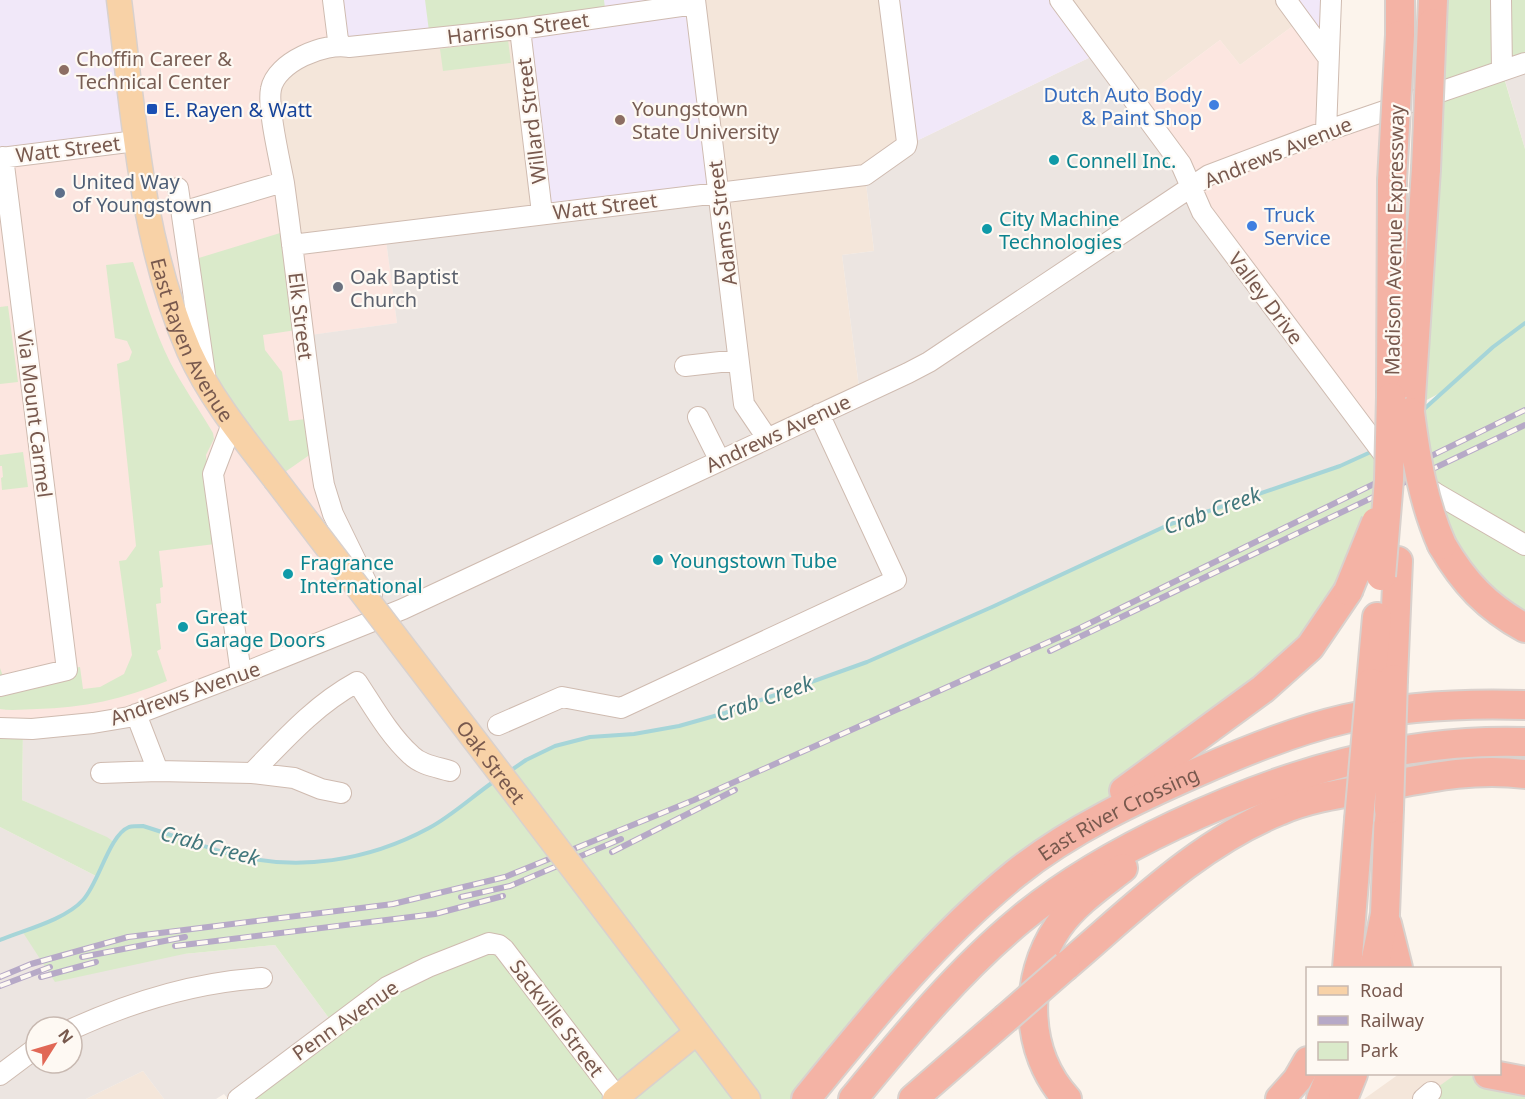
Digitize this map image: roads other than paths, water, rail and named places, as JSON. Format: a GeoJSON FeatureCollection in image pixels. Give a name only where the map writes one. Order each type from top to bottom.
{"type":"FeatureCollection","features":[{"type":"Feature","properties":{"kind":"highway","name":"Madison Avenue Expressway"},"geometry":{"type":"LineString","coordinates":[[1400,405],[1392,181],[1401,0]]}},
{"type":"Feature","properties":{"kind":"highway","name":"Madison Avenue Expressway"},"geometry":{"type":"LineString","coordinates":[[1387,468],[1400,405],[1413,375],[1426,170],[1432,12]]}},
{"type":"Feature","properties":{"kind":"highway"},"geometry":{"type":"LineString","coordinates":[[1400,405],[1430,519],[1442,546],[1456,570],[1488,604],[1525,627]]}},
{"type":"Feature","properties":{"kind":"highway"},"geometry":{"type":"LineString","coordinates":[[1346,960],[1359,820],[1382,681],[1400,405]]}},
{"type":"Feature","properties":{"kind":"highway"},"geometry":{"type":"LineString","coordinates":[[1387,468],[1390,568]]}},
{"type":"Feature","properties":{"kind":"highway"},"geometry":{"type":"LineString","coordinates":[[1050,846],[1263,689],[1310,647],[1348,591],[1371,536],[1387,468]]}},
{"type":"Feature","properties":{"kind":"highway"},"geometry":{"type":"LineString","coordinates":[[1374,967],[1385,914],[1389,808],[1382,681]]}},
{"type":"Feature","properties":{"kind":"highway","name":"East River Crossing"},"geometry":{"type":"LineString","coordinates":[[806,1099],[931,951],[969,913],[1050,846],[1150,792],[1224,760],[1345,719],[1430,706],[1525,705]]}},
{"type":"Feature","properties":{"kind":"highway","name":"East River Crossing"},"geometry":{"type":"LineString","coordinates":[[853,1099],[962,974],[1019,920],[1061,887],[1144,840],[1246,793],[1305,772],[1400,749],[1474,743],[1525,742]]}},
{"type":"Feature","properties":{"kind":"highway"},"geometry":{"type":"LineString","coordinates":[[914,1099],[1066,966],[1200,855],[1239,830],[1281,810],[1305,802],[1446,774],[1501,771],[1525,774]]}},
{"type":"Feature","properties":{"kind":"highway"},"geometry":{"type":"LineString","coordinates":[[1067,1099],[1050,1077],[1035,1033],[1034,988],[1045,949],[1075,907],[1107,880],[1152,848],[1246,793]]}},
{"type":"Feature","properties":{"kind":"highway"},"geometry":{"type":"LineString","coordinates":[[1385,914],[1398,967]]}},
{"type":"Feature","properties":{"kind":"highway"},"geometry":{"type":"LineString","coordinates":[[1280,1099],[1297,1080],[1306,1064]]}},
{"type":"Feature","properties":{"kind":"highway"},"geometry":{"type":"LineString","coordinates":[[1320,1099],[1331,1075]]}},
{"type":"Feature","properties":{"kind":"highway"},"geometry":{"type":"LineString","coordinates":[[1343,1099],[1353,1075]]}},
{"type":"Feature","properties":{"kind":"highway"},"geometry":{"type":"LineString","coordinates":[[1492,1075],[1525,1081]]}},
{"type":"Feature","properties":{"kind":"main road","name":"East Rayen Avenue"},"geometry":{"type":"LineString","coordinates":[[119,0],[136,141],[158,262],[190,352],[232,424]]}},
{"type":"Feature","properties":{"kind":"main road","name":"Oak Street"},"geometry":{"type":"LineString","coordinates":[[232,424],[748,1099]]}},
{"type":"Feature","properties":{"kind":"main road"},"geometry":{"type":"LineString","coordinates":[[616,1098],[696,1033]]}},
{"type":"Feature","properties":{"kind":"street"},"geometry":{"type":"LineString","coordinates":[[333,0],[338,40],[342,45]]}},
{"type":"Feature","properties":{"kind":"street","name":"Watt Street"},"geometry":{"type":"LineString","coordinates":[[292,245],[865,175],[906,146],[907,142],[889,0]]}},
{"type":"Feature","properties":{"kind":"street","name":"Valley Drive"},"geometry":{"type":"LineString","coordinates":[[1060,0],[1181,164],[1202,212],[1360,422],[1387,468],[1401,470],[1437,495],[1525,545]]}},
{"type":"Feature","properties":{"kind":"street"},"geometry":{"type":"LineString","coordinates":[[1286,0],[1328,56]]}},
{"type":"Feature","properties":{"kind":"street"},"geometry":{"type":"LineString","coordinates":[[1326,131],[1331,0]]}},
{"type":"Feature","properties":{"kind":"street"},"geometry":{"type":"LineString","coordinates":[[1501,0],[1502,70]]}},
{"type":"Feature","properties":{"kind":"street","name":"Harrison Street"},"geometry":{"type":"LineString","coordinates":[[342,45],[349,47],[520,29],[695,2]]}},
{"type":"Feature","properties":{"kind":"street","name":"Adams Street"},"geometry":{"type":"LineString","coordinates":[[695,2],[744,404],[767,438]]}},
{"type":"Feature","properties":{"kind":"street","name":"Willard Street"},"geometry":{"type":"LineString","coordinates":[[520,29],[542,213]]}},
{"type":"Feature","properties":{"kind":"street","name":"Elk Street"},"geometry":{"type":"LineString","coordinates":[[342,45],[303,56],[284,68],[273,83],[271,103],[324,485],[333,514],[376,602],[386,617]]}},
{"type":"Feature","properties":{"kind":"street","name":"Andrews Avenue"},"geometry":{"type":"LineString","coordinates":[[0,728],[32,729],[93,723],[136,714],[386,617],[929,362],[1209,175],[1326,131],[1525,63]]}},
{"type":"Feature","properties":{"kind":"street","name":"Watt Street"},"geometry":{"type":"LineString","coordinates":[[2,158],[136,141]]}},
{"type":"Feature","properties":{"kind":"street","name":"Via Mount Carmel"},"geometry":{"type":"LineString","coordinates":[[0,686],[67,670],[2,158]]}},
{"type":"Feature","properties":{"kind":"street"},"geometry":{"type":"LineString","coordinates":[[182,212],[283,182]]}},
{"type":"Feature","properties":{"kind":"street"},"geometry":{"type":"LineString","coordinates":[[178,188],[206,383]]}},
{"type":"Feature","properties":{"kind":"street"},"geometry":{"type":"LineString","coordinates":[[684,366],[738,360]]}},
{"type":"Feature","properties":{"kind":"street"},"geometry":{"type":"LineString","coordinates":[[498,725],[562,697],[621,708],[896,580],[819,414]]}},
{"type":"Feature","properties":{"kind":"street"},"geometry":{"type":"LineString","coordinates":[[698,417],[720,461]]}},
{"type":"Feature","properties":{"kind":"street","name":"East Rayen Avenue"},"geometry":{"type":"LineString","coordinates":[[232,424],[213,474],[241,674]]}},
{"type":"Feature","properties":{"kind":"street"},"geometry":{"type":"LineString","coordinates":[[252,773],[309,714],[336,693],[357,682],[386,725],[411,756],[426,764],[450,771]]}},
{"type":"Feature","properties":{"kind":"street"},"geometry":{"type":"LineString","coordinates":[[136,714],[158,771]]}},
{"type":"Feature","properties":{"kind":"street"},"geometry":{"type":"LineString","coordinates":[[101,773],[158,771],[252,773],[294,778],[321,789],[341,793]]}},
{"type":"Feature","properties":{"kind":"street","name":"Sackville Street"},"geometry":{"type":"LineString","coordinates":[[493,943],[504,949],[616,1098]]}},
{"type":"Feature","properties":{"kind":"street","name":"Penn Avenue"},"geometry":{"type":"LineString","coordinates":[[238,1099],[387,987],[480,945],[493,943]]}},
{"type":"Feature","properties":{"kind":"street"},"geometry":{"type":"LineString","coordinates":[[84,1024],[117,1010],[182,991],[228,980],[262,978]]}},
{"type":"Feature","properties":{"kind":"street"},"geometry":{"type":"LineString","coordinates":[[0,1075],[24,1055]]}},
{"type":"Feature","properties":{"kind":"waterway","name":"Crab Creek"},"geometry":{"type":"LineString","coordinates":[[1423,410],[1493,347],[1525,323]]}},
{"type":"Feature","properties":{"kind":"waterway","name":"Crab Creek"},"geometry":{"type":"LineString","coordinates":[[510,771],[526,760],[555,746],[590,737],[634,734],[679,726],[725,713],[867,662],[1168,525],[1340,466],[1373,451]]}},
{"type":"Feature","properties":{"kind":"waterway","name":"Crab Creek"},"geometry":{"type":"LineString","coordinates":[[0,940],[55,919],[83,900],[116,839],[129,827],[143,826],[219,851],[256,859],[281,862],[332,860],[382,849],[429,828],[496,780]]}},
{"type":"Feature","properties":{"kind":"railway"},"geometry":{"type":"LineString","coordinates":[[0,977],[31,964],[128,937],[393,904],[505,877],[694,800],[1080,628],[1525,410]]}},
{"type":"Feature","properties":{"kind":"railway"},"geometry":{"type":"LineString","coordinates":[[1050,651],[1525,425]]}},
{"type":"Feature","properties":{"kind":"railway"},"geometry":{"type":"LineString","coordinates":[[612,852],[735,790]]}},
{"type":"Feature","properties":{"kind":"railway"},"geometry":{"type":"LineString","coordinates":[[461,897],[510,886],[621,839]]}},
{"type":"Feature","properties":{"kind":"railway"},"geometry":{"type":"LineString","coordinates":[[175,946],[435,914],[503,896]]}},
{"type":"Feature","properties":{"kind":"railway"},"geometry":{"type":"LineString","coordinates":[[82,957],[185,937]]}},
{"type":"Feature","properties":{"kind":"railway"},"geometry":{"type":"LineString","coordinates":[[41,977],[96,962]]}},
{"type":"Feature","properties":{"kind":"railway"},"geometry":{"type":"LineString","coordinates":[[0,986],[50,967]]}},
{"type":"Feature","properties":{"kind":"place","name":"Choffin Career & Technical Center"},"geometry":{"type":"Point","coordinates":[64,70]}},
{"type":"Feature","properties":{"kind":"place","name":"Dutch Auto Body & Paint Shop"},"geometry":{"type":"Point","coordinates":[1214,105]}},
{"type":"Feature","properties":{"kind":"place","name":"E. Rayen & Watt"},"geometry":{"type":"Point","coordinates":[152,109]}},
{"type":"Feature","properties":{"kind":"place","name":"Youngstown State University"},"geometry":{"type":"Point","coordinates":[620,120]}},
{"type":"Feature","properties":{"kind":"place","name":"Connell Inc."},"geometry":{"type":"Point","coordinates":[1054,160]}},
{"type":"Feature","properties":{"kind":"place","name":"United Way of Youngstown"},"geometry":{"type":"Point","coordinates":[60,193]}},
{"type":"Feature","properties":{"kind":"place","name":"Truck Service"},"geometry":{"type":"Point","coordinates":[1252,226]}},
{"type":"Feature","properties":{"kind":"place","name":"City Machine Technologies"},"geometry":{"type":"Point","coordinates":[987,229]}},
{"type":"Feature","properties":{"kind":"place","name":"Oak Baptist Church"},"geometry":{"type":"Point","coordinates":[338,287]}},
{"type":"Feature","properties":{"kind":"place","name":"Youngstown Tube"},"geometry":{"type":"Point","coordinates":[658,560]}},
{"type":"Feature","properties":{"kind":"place","name":"Fragrance International"},"geometry":{"type":"Point","coordinates":[288,574]}},
{"type":"Feature","properties":{"kind":"place","name":"Great Garage Doors"},"geometry":{"type":"Point","coordinates":[183,627]}}]}
